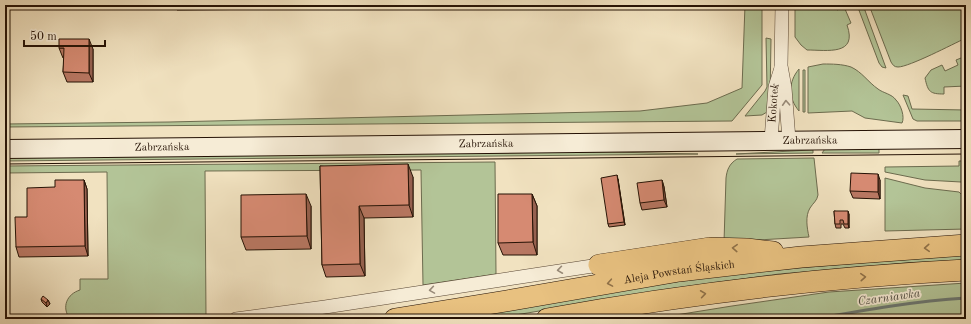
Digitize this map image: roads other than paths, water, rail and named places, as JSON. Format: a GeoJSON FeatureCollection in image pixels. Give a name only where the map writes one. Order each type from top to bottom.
{"type":"FeatureCollection","features":[{"type":"Feature","properties":{"kind":"main road","name":"Zabrzańska"},"geometry":{"type":"LineString","coordinates":[[5,149],[966,139]]}},
{"type":"Feature","properties":{"kind":"main road","name":"Aleja Powstań Śląskich"},"geometry":{"type":"LineString","coordinates":[[395,319],[679,271],[801,257],[966,245]]}},
{"type":"Feature","properties":{"kind":"main road"},"geometry":{"type":"LineString","coordinates":[[599,264],[710,248],[747,248],[801,257]]}},
{"type":"Feature","properties":{"kind":"main road"},"geometry":{"type":"LineString","coordinates":[[547,319],[730,290],[824,280],[966,270]]}},
{"type":"Feature","properties":{"kind":"street","name":"Kokotek"},"geometry":{"type":"LineString","coordinates":[[782,5],[781,66],[785,88],[789,140]]}},
{"type":"Feature","properties":{"kind":"street","name":"Kokotek"},"geometry":{"type":"LineString","coordinates":[[771,140],[775,87],[781,66]]}},
{"type":"Feature","properties":{"kind":"street"},"geometry":{"type":"LineString","coordinates":[[236,319],[325,307],[599,264]]}},
{"type":"Feature","properties":{"kind":"waterway","name":"Czarniawka"},"geometry":{"type":"LineString","coordinates":[[815,319],[871,309],[966,298]]}},
{"type":"Feature","properties":{"kind":"tram line"},"geometry":{"type":"LineString","coordinates":[[5,164],[966,154]]}}]}
